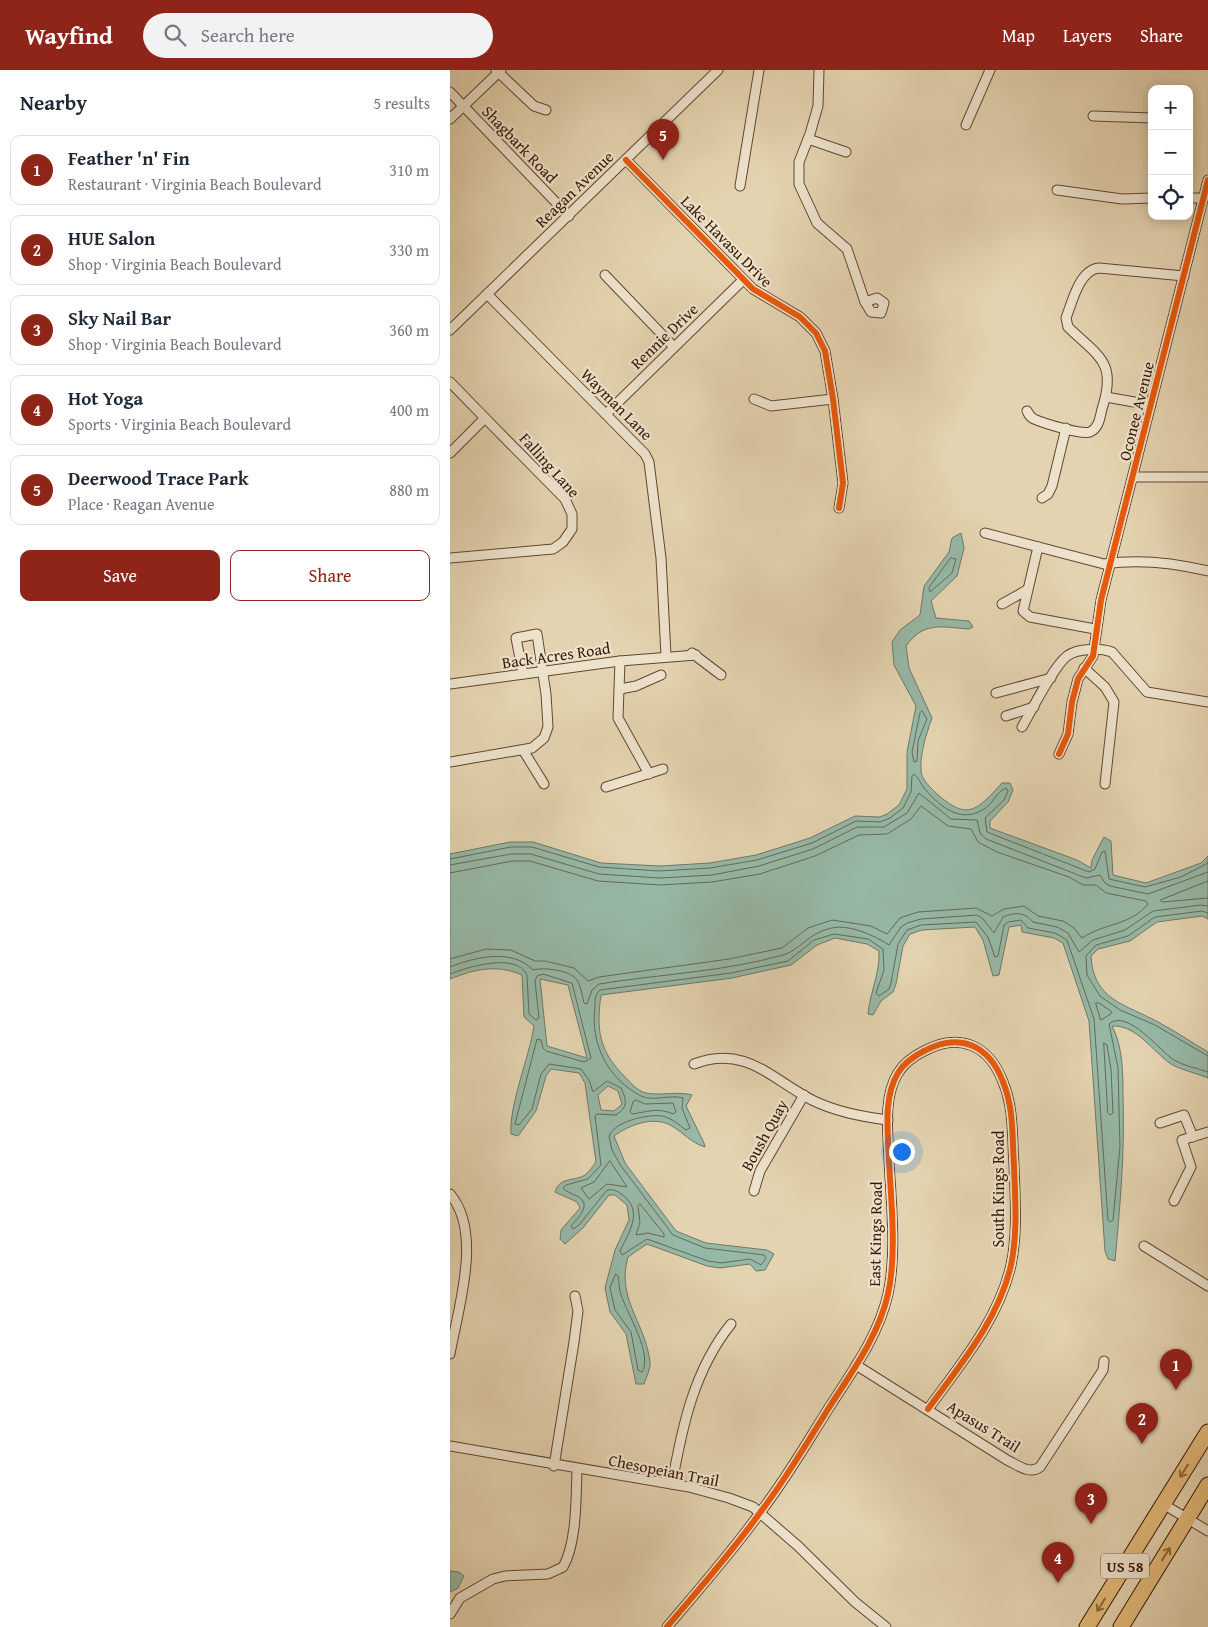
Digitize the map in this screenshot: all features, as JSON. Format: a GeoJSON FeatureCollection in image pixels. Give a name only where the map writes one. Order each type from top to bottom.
{"type":"FeatureCollection","features":[{"type":"Feature","properties":{"kind":"main road","name":"US 58"},"geometry":{"type":"LineString","coordinates":[[1087,1627],[1208,1432]]}},
{"type":"Feature","properties":{"kind":"main road","name":"US 58"},"geometry":{"type":"LineString","coordinates":[[1125,1626],[1208,1485]]}},
{"type":"Feature","properties":{"kind":"street","name":"Reagan Avenue"},"geometry":{"type":"LineString","coordinates":[[450,330],[718,70]]}},
{"type":"Feature","properties":{"kind":"street"},"geometry":{"type":"LineString","coordinates":[[740,186],[759,70]]}},
{"type":"Feature","properties":{"kind":"street"},"geometry":{"type":"LineString","coordinates":[[819,70],[818,106],[808,139],[801,153],[798,172],[802,194],[817,223],[847,249],[865,302]]}},
{"type":"Feature","properties":{"kind":"street"},"geometry":{"type":"LineString","coordinates":[[966,125],[990,70]]}},
{"type":"Feature","properties":{"kind":"street"},"geometry":{"type":"LineString","coordinates":[[450,119],[498,71],[534,106],[546,110]]}},
{"type":"Feature","properties":{"kind":"street","name":"Shagbark Road"},"geometry":{"type":"LineString","coordinates":[[450,92],[568,216]]}},
{"type":"Feature","properties":{"kind":"street"},"geometry":{"type":"LineString","coordinates":[[1094,116],[1148,118]]}},
{"type":"Feature","properties":{"kind":"street"},"geometry":{"type":"LineString","coordinates":[[808,139],[846,152]]}},
{"type":"Feature","properties":{"kind":"street","name":"Lake Havasu Drive"},"geometry":{"type":"LineString","coordinates":[[626,160],[743,280],[766,298],[800,316],[816,333],[825,351],[833,399],[843,483],[839,508]]}},
{"type":"Feature","properties":{"kind":"street","name":"Oconee Avenue"},"geometry":{"type":"LineString","coordinates":[[1094,650],[1095,629],[1111,563],[1208,180]]}},
{"type":"Feature","properties":{"kind":"street"},"geometry":{"type":"LineString","coordinates":[[1057,190],[1122,199],[1148,198]]}},
{"type":"Feature","properties":{"kind":"street"},"geometry":{"type":"LineString","coordinates":[[1193,198],[1203,198]]}},
{"type":"Feature","properties":{"kind":"street"},"geometry":{"type":"LineString","coordinates":[[1027,410],[1034,419],[1083,433],[1092,430],[1098,424],[1109,381],[1106,366],[1068,327],[1067,323],[1068,314],[1085,275],[1099,268],[1184,276]]}},
{"type":"Feature","properties":{"kind":"street"},"geometry":{"type":"LineString","coordinates":[[605,275],[674,347]]}},
{"type":"Feature","properties":{"kind":"street","name":"Rennie Drive"},"geometry":{"type":"LineString","coordinates":[[606,414],[743,280]]}},
{"type":"Feature","properties":{"kind":"street","name":"Wayman Lane"},"geometry":{"type":"LineString","coordinates":[[487,294],[645,454],[652,471],[661,558],[666,656]]}},
{"type":"Feature","properties":{"kind":"street","name":"Falling Lane"},"geometry":{"type":"LineString","coordinates":[[450,382],[564,499],[572,514],[572,528],[563,542],[553,549],[450,558]]}},
{"type":"Feature","properties":{"kind":"street"},"geometry":{"type":"LineString","coordinates":[[1106,397],[1151,405]]}},
{"type":"Feature","properties":{"kind":"street"},"geometry":{"type":"LineString","coordinates":[[754,399],[771,406],[833,399]]}},
{"type":"Feature","properties":{"kind":"street"},"geometry":{"type":"LineString","coordinates":[[450,453],[486,418]]}},
{"type":"Feature","properties":{"kind":"street"},"geometry":{"type":"LineString","coordinates":[[1042,498],[1048,494],[1052,486],[1066,428]]}},
{"type":"Feature","properties":{"kind":"street"},"geometry":{"type":"LineString","coordinates":[[1134,477],[1208,477]]}},
{"type":"Feature","properties":{"kind":"street"},"geometry":{"type":"LineString","coordinates":[[985,533],[1098,563],[1158,563],[1208,571]]}},
{"type":"Feature","properties":{"kind":"street"},"geometry":{"type":"LineString","coordinates":[[1038,547],[1023,604],[1023,611],[1026,615],[1095,629]]}},
{"type":"Feature","properties":{"kind":"street"},"geometry":{"type":"LineString","coordinates":[[1002,604],[1027,590]]}},
{"type":"Feature","properties":{"kind":"street"},"geometry":{"type":"LineString","coordinates":[[450,762],[523,750],[538,744],[547,732],[544,670],[537,634],[516,638],[523,674]]}},
{"type":"Feature","properties":{"kind":"street"},"geometry":{"type":"LineString","coordinates":[[1059,754],[1068,734],[1074,690],[1094,650]]}},
{"type":"Feature","properties":{"kind":"street"},"geometry":{"type":"LineString","coordinates":[[1022,727],[1051,678],[1067,656],[1072,653],[1094,650],[1112,652],[1147,692],[1208,702]]}},
{"type":"Feature","properties":{"kind":"street","name":"Back Acres Road"},"geometry":{"type":"LineString","coordinates":[[450,684],[544,670],[666,656],[696,656],[721,675]]}},
{"type":"Feature","properties":{"kind":"street"},"geometry":{"type":"LineString","coordinates":[[620,661],[618,718],[649,774]]}},
{"type":"Feature","properties":{"kind":"street"},"geometry":{"type":"LineString","coordinates":[[1084,668],[1105,687],[1114,702],[1105,784]]}},
{"type":"Feature","properties":{"kind":"street"},"geometry":{"type":"LineString","coordinates":[[620,689],[636,686],[661,675]]}},
{"type":"Feature","properties":{"kind":"street"},"geometry":{"type":"LineString","coordinates":[[996,693],[1051,678]]}},
{"type":"Feature","properties":{"kind":"street"},"geometry":{"type":"LineString","coordinates":[[1006,716],[1034,707]]}},
{"type":"Feature","properties":{"kind":"street"},"geometry":{"type":"LineString","coordinates":[[523,750],[544,784]]}},
{"type":"Feature","properties":{"kind":"street"},"geometry":{"type":"LineString","coordinates":[[606,787],[663,769]]}},
{"type":"Feature","properties":{"kind":"street","name":"South Kings Road"},"geometry":{"type":"LineString","coordinates":[[920,1053],[942,1044],[959,1042],[977,1048],[992,1061],[1001,1076],[1010,1105],[1016,1218],[1011,1265],[998,1302],[958,1368],[928,1409]]}},
{"type":"Feature","properties":{"kind":"street","name":"East Kings Road"},"geometry":{"type":"LineString","coordinates":[[667,1627],[680,1618],[761,1512],[856,1365],[884,1309],[890,1280],[889,1096],[897,1075],[920,1053]]}},
{"type":"Feature","properties":{"kind":"street"},"geometry":{"type":"LineString","coordinates":[[694,1064],[716,1057],[743,1061],[783,1081],[804,1096],[844,1112],[888,1120]]}},
{"type":"Feature","properties":{"kind":"street","name":"Boush Quay"},"geometry":{"type":"LineString","coordinates":[[754,1191],[760,1171],[804,1096]]}},
{"type":"Feature","properties":{"kind":"street"},"geometry":{"type":"LineString","coordinates":[[1160,1123],[1184,1115],[1193,1137]]}},
{"type":"Feature","properties":{"kind":"street"},"geometry":{"type":"LineString","coordinates":[[1174,1201],[1191,1167],[1182,1140],[1208,1132]]}},
{"type":"Feature","properties":{"kind":"street"},"geometry":{"type":"LineString","coordinates":[[450,1354],[467,1246],[464,1218],[452,1196]]}},
{"type":"Feature","properties":{"kind":"street"},"geometry":{"type":"LineString","coordinates":[[1144,1246],[1208,1286]]}},
{"type":"Feature","properties":{"kind":"street"},"geometry":{"type":"LineString","coordinates":[[554,1466],[578,1311],[575,1296]]}},
{"type":"Feature","properties":{"kind":"street"},"geometry":{"type":"LineString","coordinates":[[672,1484],[691,1399],[709,1356],[732,1324]]}},
{"type":"Feature","properties":{"kind":"street","name":"Apasus Trail"},"geometry":{"type":"LineString","coordinates":[[856,1365],[1029,1471],[1034,1471],[1040,1467],[1103,1370],[1104,1361]]}},
{"type":"Feature","properties":{"kind":"street","name":"Chesopeian Trail"},"geometry":{"type":"LineString","coordinates":[[450,1446],[554,1466],[672,1484],[729,1498],[761,1512],[855,1602],[886,1627]]}},
{"type":"Feature","properties":{"kind":"street"},"geometry":{"type":"LineString","coordinates":[[450,1614],[460,1598],[493,1579],[505,1576],[548,1574],[564,1568],[568,1556],[574,1518],[577,1469]]}},
{"type":"Feature","properties":{"kind":"street"},"geometry":{"type":"LineString","coordinates":[[1163,1504],[1208,1531]]}},
{"type":"Feature","properties":{"kind":"water"},"geometry":{"type":"Polygon","coordinates":[[[961,533],[964,548],[957,576],[931,601],[936,618],[969,621],[973,627],[969,629],[934,627],[926,629],[913,638],[906,646],[909,668],[932,718],[922,751],[921,771],[923,777],[931,788],[947,802],[964,810],[979,806],[1002,783],[1010,783],[1013,790],[1008,802],[990,821],[990,828],[1077,860],[1091,868],[1092,860],[1104,837],[1111,841],[1113,875],[1146,883],[1201,863],[1208,856],[1208,919],[1202,916],[1157,922],[1130,941],[1098,949],[1091,956],[1093,971],[1098,982],[1113,999],[1164,1025],[1208,1052],[1208,1078],[1171,1064],[1137,1034],[1121,1027],[1112,1026],[1116,1034],[1122,1060],[1123,1079],[1122,1179],[1115,1261],[1108,1259],[1105,1251],[1089,1021],[1063,943],[1054,938],[1022,932],[1021,925],[1009,927],[999,975],[993,976],[983,940],[975,927],[922,930],[910,934],[903,946],[893,992],[881,1001],[873,1015],[868,1014],[878,967],[879,951],[867,944],[835,938],[817,945],[791,965],[732,978],[601,995],[599,1019],[601,1039],[616,1067],[631,1084],[643,1092],[692,1095],[686,1106],[705,1147],[672,1126],[657,1121],[650,1121],[634,1125],[614,1136],[625,1163],[676,1231],[706,1243],[767,1250],[774,1254],[765,1270],[756,1271],[750,1264],[720,1268],[707,1266],[647,1244],[628,1257],[625,1272],[628,1298],[643,1334],[650,1362],[644,1384],[636,1384],[626,1334],[610,1312],[605,1288],[615,1250],[629,1220],[627,1205],[615,1195],[609,1195],[583,1228],[565,1244],[560,1239],[561,1230],[580,1208],[577,1202],[555,1192],[557,1187],[564,1181],[585,1175],[596,1162],[585,1083],[579,1073],[551,1069],[546,1076],[536,1111],[518,1136],[511,1134],[513,1109],[534,1026],[524,1017],[522,975],[504,970],[486,969],[450,979],[450,854],[510,842],[533,842],[601,863],[660,866],[710,863],[756,855],[810,838],[855,816],[880,817],[887,814],[899,805],[907,789],[907,752],[916,706],[894,665],[892,642],[900,630],[920,615],[924,586],[949,552],[952,538],[961,533]],[[540,979],[547,1046],[587,1058],[568,985],[540,979]],[[608,1086],[598,1095],[601,1110],[614,1111],[622,1104],[618,1091],[608,1086]]]}},
{"type":"Feature","properties":{"kind":"water"},"geometry":{"type":"Polygon","coordinates":[[[450,1571],[459,1572],[464,1576],[458,1588],[450,1592],[450,1571]]]}},
{"type":"Feature","properties":{"kind":"cycle path"},"geometry":{"type":"LineString","coordinates":[[626,160],[753,289],[800,317],[816,333],[825,351],[833,399],[843,483],[839,508]]}},
{"type":"Feature","properties":{"kind":"cycle path"},"geometry":{"type":"LineString","coordinates":[[1059,754],[1068,734],[1072,702],[1078,679],[1093,656],[1101,600],[1208,180]]}},
{"type":"Feature","properties":{"kind":"cycle path"},"geometry":{"type":"LineString","coordinates":[[667,1627],[728,1555],[772,1497],[865,1351],[884,1309],[891,1278],[893,1227],[887,1115],[893,1083],[903,1066],[920,1053],[937,1045],[961,1043],[972,1046],[990,1059],[997,1069],[1007,1092],[1013,1133],[1015,1240],[1011,1265],[1005,1285],[988,1323],[928,1409]]}},
{"type":"Feature","properties":{"kind":"place","name":"Deerwood Trace Park"},"geometry":{"type":"Point","coordinates":[663,160]}},
{"type":"Feature","properties":{"kind":"place","name":"Feather 'n' Fin"},"geometry":{"type":"Point","coordinates":[1176,1390]}},
{"type":"Feature","properties":{"kind":"place","name":"HUE Salon"},"geometry":{"type":"Point","coordinates":[1142,1444]}},
{"type":"Feature","properties":{"kind":"place","name":"Sky Nail Bar"},"geometry":{"type":"Point","coordinates":[1091,1524]}},
{"type":"Feature","properties":{"kind":"place","name":"Hot Yoga"},"geometry":{"type":"Point","coordinates":[1058,1583]}}]}
